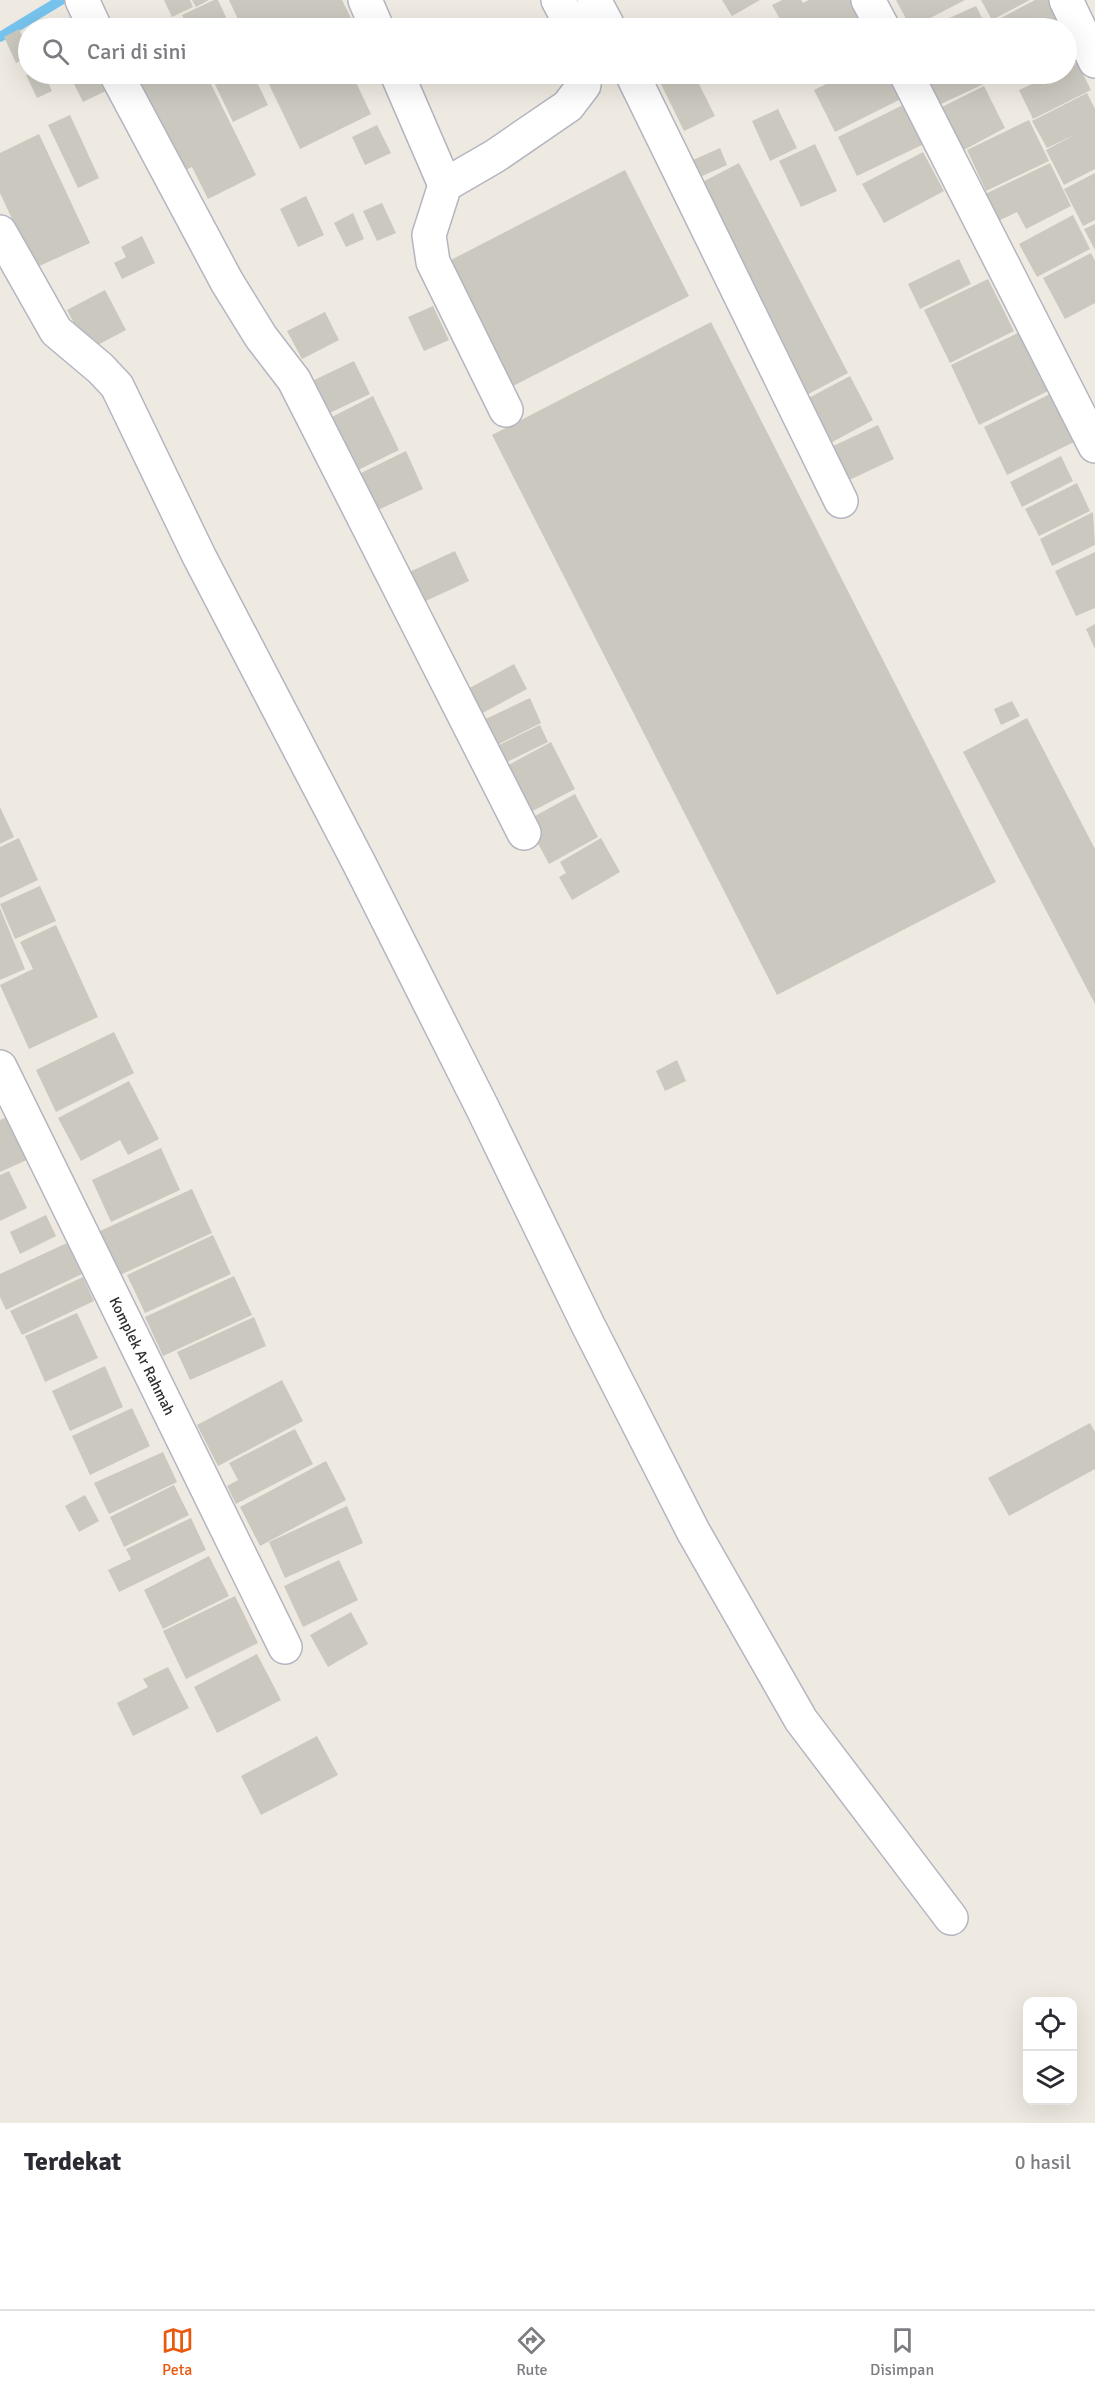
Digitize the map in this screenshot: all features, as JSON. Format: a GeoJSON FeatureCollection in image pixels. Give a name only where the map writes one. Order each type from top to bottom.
{"type":"FeatureCollection","features":[{"type":"Feature","properties":{"kind":"street"},"geometry":{"type":"LineString","coordinates":[[82,0],[90,18]]}},
{"type":"Feature","properties":{"kind":"street"},"geometry":{"type":"LineString","coordinates":[[365,0],[373,18]]}},
{"type":"Feature","properties":{"kind":"street"},"geometry":{"type":"LineString","coordinates":[[558,0],[568,18]]}},
{"type":"Feature","properties":{"kind":"street"},"geometry":{"type":"LineString","coordinates":[[594,0],[604,18]]}},
{"type":"Feature","properties":{"kind":"street"},"geometry":{"type":"LineString","coordinates":[[868,0],[878,18]]}},
{"type":"Feature","properties":{"kind":"street"},"geometry":{"type":"LineString","coordinates":[[1066,0],[1075,18]]}},
{"type":"Feature","properties":{"kind":"street"},"geometry":{"type":"LineString","coordinates":[[1077,23],[1095,61]]}},
{"type":"Feature","properties":{"kind":"street"},"geometry":{"type":"LineString","coordinates":[[121,84],[226,282],[261,337],[294,380],[524,833]]}},
{"type":"Feature","properties":{"kind":"street"},"geometry":{"type":"LineString","coordinates":[[401,84],[445,185],[429,235],[433,262],[506,410]]}},
{"type":"Feature","properties":{"kind":"street"},"geometry":{"type":"LineString","coordinates":[[445,185],[495,156],[568,106],[584,84]]}},
{"type":"Feature","properties":{"kind":"street"},"geometry":{"type":"LineString","coordinates":[[637,84],[841,501]]}},
{"type":"Feature","properties":{"kind":"street"},"geometry":{"type":"LineString","coordinates":[[911,84],[1095,446]]}},
{"type":"Feature","properties":{"kind":"street"},"geometry":{"type":"LineString","coordinates":[[0,232],[56,332],[100,368],[117,386],[199,556],[386,918],[693,1531],[801,1720],[951,1918]]}},
{"type":"Feature","properties":{"kind":"street","name":"Komplek Ar Rahmah"},"geometry":{"type":"LineString","coordinates":[[0,1067],[285,1647]]}},
{"type":"Feature","properties":{"kind":"building"},"geometry":{"type":"Polygon","coordinates":[[[164,0],[190,0],[193,7],[172,17],[164,0]]]}},
{"type":"Feature","properties":{"kind":"building"},"geometry":{"type":"Polygon","coordinates":[[[192,0],[209,0],[196,7],[192,0]]]}},
{"type":"Feature","properties":{"kind":"building"},"geometry":{"type":"Polygon","coordinates":[[[218,0],[226,18],[183,18],[182,15],[218,0]]]}},
{"type":"Feature","properties":{"kind":"building"},"geometry":{"type":"Polygon","coordinates":[[[229,0],[342,0],[351,18],[237,18],[229,0]]]}},
{"type":"Feature","properties":{"kind":"building"},"geometry":{"type":"Polygon","coordinates":[[[722,0],[760,0],[732,16],[722,0]]]}},
{"type":"Feature","properties":{"kind":"building"},"geometry":{"type":"Polygon","coordinates":[[[782,0],[801,0],[803,3],[809,0],[854,0],[863,17],[779,18],[772,5],[782,0]]]}},
{"type":"Feature","properties":{"kind":"building"},"geometry":{"type":"Polygon","coordinates":[[[896,0],[965,0],[930,18],[906,18],[896,0]]]}},
{"type":"Feature","properties":{"kind":"building"},"geometry":{"type":"Polygon","coordinates":[[[981,0],[1030,0],[996,18],[991,18],[981,0]]]}},
{"type":"Feature","properties":{"kind":"building"},"geometry":{"type":"Polygon","coordinates":[[[1035,0],[1053,0],[1062,18],[1001,18],[1035,0]]]}},
{"type":"Feature","properties":{"kind":"building"},"geometry":{"type":"Polygon","coordinates":[[[976,6],[982,18],[949,18],[976,6]]]}},
{"type":"Feature","properties":{"kind":"building"},"geometry":{"type":"Polygon","coordinates":[[[18,30],[18,62],[16,63],[4,37],[18,30]]]}},
{"type":"Feature","properties":{"kind":"building"},"geometry":{"type":"Polygon","coordinates":[[[1077,62],[1091,90],[1033,119],[1019,90],[1032,84],[1077,84],[1077,62]]]}},
{"type":"Feature","properties":{"kind":"building"},"geometry":{"type":"Polygon","coordinates":[[[30,84],[49,84],[52,91],[37,98],[30,84]]]}},
{"type":"Feature","properties":{"kind":"building"},"geometry":{"type":"Polygon","coordinates":[[[74,84],[115,84],[116,86],[83,102],[74,84]]]}},
{"type":"Feature","properties":{"kind":"building"},"geometry":{"type":"Polygon","coordinates":[[[129,84],[211,84],[256,175],[208,199],[192,167],[173,176],[129,84]]]}},
{"type":"Feature","properties":{"kind":"building"},"geometry":{"type":"Polygon","coordinates":[[[215,84],[258,84],[268,105],[233,122],[215,84]]]}},
{"type":"Feature","properties":{"kind":"building"},"geometry":{"type":"Polygon","coordinates":[[[269,84],[357,84],[371,114],[300,149],[269,84]]]}},
{"type":"Feature","properties":{"kind":"building"},"geometry":{"type":"Polygon","coordinates":[[[661,84],[699,84],[715,116],[684,131],[661,84]]]}},
{"type":"Feature","properties":{"kind":"building"},"geometry":{"type":"Polygon","coordinates":[[[826,84],[893,84],[901,99],[835,132],[814,90],[826,84]]]}},
{"type":"Feature","properties":{"kind":"building"},"geometry":{"type":"Polygon","coordinates":[[[929,84],[984,84],[939,105],[929,84]]]}},
{"type":"Feature","properties":{"kind":"building"},"geometry":{"type":"Polygon","coordinates":[[[984,86],[1005,128],[960,152],[938,109],[984,86]]]}},
{"type":"Feature","properties":{"kind":"building"},"geometry":{"type":"Polygon","coordinates":[[[1087,93],[1095,109],[1095,169],[1064,185],[1046,150],[1076,134],[1047,148],[1032,121],[1087,93]]]}},
{"type":"Feature","properties":{"kind":"building"},"geometry":{"type":"Polygon","coordinates":[[[905,104],[924,144],[857,176],[838,137],[905,104]]]}},
{"type":"Feature","properties":{"kind":"building"},"geometry":{"type":"Polygon","coordinates":[[[778,109],[797,148],[770,161],[752,121],[778,109]]]}},
{"type":"Feature","properties":{"kind":"building"},"geometry":{"type":"Polygon","coordinates":[[[70,115],[99,178],[78,188],[48,125],[70,115]]]}},
{"type":"Feature","properties":{"kind":"building"},"geometry":{"type":"Polygon","coordinates":[[[1029,120],[1049,161],[986,191],[967,150],[1029,120]]]}},
{"type":"Feature","properties":{"kind":"building"},"geometry":{"type":"Polygon","coordinates":[[[377,125],[391,153],[365,165],[352,137],[377,125]]]}},
{"type":"Feature","properties":{"kind":"building"},"geometry":{"type":"Polygon","coordinates":[[[39,134],[90,243],[35,268],[0,193],[0,153],[39,134]]]}},
{"type":"Feature","properties":{"kind":"building"},"geometry":{"type":"Polygon","coordinates":[[[815,144],[837,191],[801,207],[779,161],[815,144]]]}},
{"type":"Feature","properties":{"kind":"building"},"geometry":{"type":"Polygon","coordinates":[[[720,148],[727,165],[700,177],[693,160],[720,148]]]}},
{"type":"Feature","properties":{"kind":"building"},"geometry":{"type":"Polygon","coordinates":[[[923,152],[944,191],[884,223],[862,184],[923,152]]]}},
{"type":"Feature","properties":{"kind":"building"},"geometry":{"type":"Polygon","coordinates":[[[739,163],[848,373],[801,398],[693,187],[739,163]]]}},
{"type":"Feature","properties":{"kind":"building"},"geometry":{"type":"Polygon","coordinates":[[[1050,163],[1071,206],[1026,229],[1017,212],[994,223],[981,196],[1050,163]]]}},
{"type":"Feature","properties":{"kind":"building"},"geometry":{"type":"Polygon","coordinates":[[[625,170],[689,296],[513,386],[449,261],[625,170]]]}},
{"type":"Feature","properties":{"kind":"building"},"geometry":{"type":"Polygon","coordinates":[[[1095,173],[1095,220],[1083,226],[1064,189],[1095,173]]]}},
{"type":"Feature","properties":{"kind":"building"},"geometry":{"type":"Polygon","coordinates":[[[306,196],[324,235],[298,247],[280,209],[306,196]]]}},
{"type":"Feature","properties":{"kind":"building"},"geometry":{"type":"Polygon","coordinates":[[[382,203],[396,233],[377,241],[363,211],[382,203]]]}},
{"type":"Feature","properties":{"kind":"building"},"geometry":{"type":"Polygon","coordinates":[[[353,213],[364,239],[346,247],[334,223],[353,213]]]}},
{"type":"Feature","properties":{"kind":"building"},"geometry":{"type":"Polygon","coordinates":[[[1073,215],[1090,249],[1037,277],[1019,244],[1073,215]]]}},
{"type":"Feature","properties":{"kind":"building"},"geometry":{"type":"Polygon","coordinates":[[[1095,224],[1095,250],[1084,229],[1095,224]]]}},
{"type":"Feature","properties":{"kind":"building"},"geometry":{"type":"Polygon","coordinates":[[[142,236],[155,263],[122,279],[114,263],[126,257],[121,247],[142,236]]]}},
{"type":"Feature","properties":{"kind":"building"},"geometry":{"type":"Polygon","coordinates":[[[1091,253],[1095,261],[1095,303],[1065,319],[1043,278],[1091,253]]]}},
{"type":"Feature","properties":{"kind":"building"},"geometry":{"type":"Polygon","coordinates":[[[959,259],[971,284],[920,309],[908,284],[959,259]]]}},
{"type":"Feature","properties":{"kind":"building"},"geometry":{"type":"Polygon","coordinates":[[[988,279],[1014,331],[950,363],[924,310],[988,279]]]}},
{"type":"Feature","properties":{"kind":"building"},"geometry":{"type":"Polygon","coordinates":[[[105,290],[126,330],[88,350],[67,310],[105,290]]]}},
{"type":"Feature","properties":{"kind":"building"},"geometry":{"type":"Polygon","coordinates":[[[433,306],[449,340],[424,351],[408,317],[433,306]]]}},
{"type":"Feature","properties":{"kind":"building"},"geometry":{"type":"Polygon","coordinates":[[[325,312],[339,340],[302,359],[287,331],[325,312]]]}},
{"type":"Feature","properties":{"kind":"building"},"geometry":{"type":"Polygon","coordinates":[[[711,322],[996,882],[777,995],[492,435],[711,322]]]}},
{"type":"Feature","properties":{"kind":"building"},"geometry":{"type":"Polygon","coordinates":[[[1020,332],[1048,391],[979,425],[951,365],[1020,332]]]}},
{"type":"Feature","properties":{"kind":"building"},"geometry":{"type":"Polygon","coordinates":[[[354,361],[370,394],[321,417],[306,384],[354,361]]]}},
{"type":"Feature","properties":{"kind":"building"},"geometry":{"type":"Polygon","coordinates":[[[850,376],[873,420],[825,446],[803,401],[850,376]]]}},
{"type":"Feature","properties":{"kind":"building"},"geometry":{"type":"Polygon","coordinates":[[[1052,393],[1076,441],[1007,475],[984,427],[1052,393]]]}},
{"type":"Feature","properties":{"kind":"building"},"geometry":{"type":"Polygon","coordinates":[[[373,396],[399,450],[354,472],[328,419],[373,396]]]}},
{"type":"Feature","properties":{"kind":"building"},"geometry":{"type":"Polygon","coordinates":[[[878,425],[894,459],[845,482],[829,448],[878,425]]]}},
{"type":"Feature","properties":{"kind":"building"},"geometry":{"type":"Polygon","coordinates":[[[406,451],[423,489],[378,510],[361,473],[406,451]]]}},
{"type":"Feature","properties":{"kind":"building"},"geometry":{"type":"Polygon","coordinates":[[[1061,456],[1073,481],[1022,507],[1010,482],[1061,456]]]}},
{"type":"Feature","properties":{"kind":"building"},"geometry":{"type":"Polygon","coordinates":[[[1077,483],[1090,511],[1039,536],[1025,509],[1077,483]]]}},
{"type":"Feature","properties":{"kind":"building"},"geometry":{"type":"Polygon","coordinates":[[[1093,512],[1095,545],[1052,566],[1040,539],[1093,512]]]}},
{"type":"Feature","properties":{"kind":"building"},"geometry":{"type":"Polygon","coordinates":[[[455,551],[469,581],[417,605],[403,575],[455,551]]]}},
{"type":"Feature","properties":{"kind":"building"},"geometry":{"type":"Polygon","coordinates":[[[1095,552],[1095,608],[1076,616],[1055,571],[1095,552]]]}},
{"type":"Feature","properties":{"kind":"building"},"geometry":{"type":"Polygon","coordinates":[[[1095,624],[1095,649],[1086,629],[1095,624]]]}},
{"type":"Feature","properties":{"kind":"building"},"geometry":{"type":"Polygon","coordinates":[[[514,664],[527,689],[477,716],[464,691],[514,664]]]}},
{"type":"Feature","properties":{"kind":"building"},"geometry":{"type":"Polygon","coordinates":[[[530,698],[541,723],[491,748],[479,722],[530,698]]]}},
{"type":"Feature","properties":{"kind":"building"},"geometry":{"type":"Polygon","coordinates":[[[1012,701],[1020,716],[1001,725],[994,709],[1012,701]]]}},
{"type":"Feature","properties":{"kind":"building"},"geometry":{"type":"Polygon","coordinates":[[[1027,718],[1095,849],[1095,1004],[963,752],[1027,718]]]}},
{"type":"Feature","properties":{"kind":"building"},"geometry":{"type":"Polygon","coordinates":[[[540,725],[548,742],[507,762],[499,745],[540,725]]]}},
{"type":"Feature","properties":{"kind":"building"},"geometry":{"type":"Polygon","coordinates":[[[551,742],[575,789],[525,815],[501,769],[551,742]]]}},
{"type":"Feature","properties":{"kind":"building"},"geometry":{"type":"Polygon","coordinates":[[[575,794],[598,837],[549,864],[526,821],[575,794]]]}},
{"type":"Feature","properties":{"kind":"building"},"geometry":{"type":"Polygon","coordinates":[[[0,807],[14,837],[0,844],[0,807]]]}},
{"type":"Feature","properties":{"kind":"building"},"geometry":{"type":"Polygon","coordinates":[[[19,838],[38,880],[0,898],[0,847],[19,838]]]}},
{"type":"Feature","properties":{"kind":"building"},"geometry":{"type":"Polygon","coordinates":[[[601,838],[620,872],[572,900],[559,877],[566,873],[560,862],[601,838]]]}},
{"type":"Feature","properties":{"kind":"building"},"geometry":{"type":"Polygon","coordinates":[[[40,886],[56,921],[15,939],[0,904],[40,886]]]}},
{"type":"Feature","properties":{"kind":"building"},"geometry":{"type":"Polygon","coordinates":[[[0,908],[25,969],[0,980],[0,908]]]}},
{"type":"Feature","properties":{"kind":"building"},"geometry":{"type":"Polygon","coordinates":[[[56,925],[98,1017],[29,1049],[0,985],[33,969],[20,942],[56,925]]]}},
{"type":"Feature","properties":{"kind":"building"},"geometry":{"type":"Polygon","coordinates":[[[114,1032],[134,1073],[56,1112],[36,1070],[114,1032]]]}},
{"type":"Feature","properties":{"kind":"building"},"geometry":{"type":"Polygon","coordinates":[[[677,1060],[686,1081],[665,1091],[656,1071],[677,1060]]]}},
{"type":"Feature","properties":{"kind":"building"},"geometry":{"type":"Polygon","coordinates":[[[129,1081],[159,1139],[128,1155],[120,1140],[81,1161],[58,1118],[129,1081]]]}},
{"type":"Feature","properties":{"kind":"building"},"geometry":{"type":"Polygon","coordinates":[[[12,1115],[31,1158],[0,1172],[0,1120],[12,1115]]]}},
{"type":"Feature","properties":{"kind":"building"},"geometry":{"type":"Polygon","coordinates":[[[161,1148],[180,1190],[111,1222],[92,1180],[161,1148]]]}},
{"type":"Feature","properties":{"kind":"building"},"geometry":{"type":"Polygon","coordinates":[[[9,1171],[27,1208],[0,1221],[0,1175],[9,1171]]]}},
{"type":"Feature","properties":{"kind":"building"},"geometry":{"type":"Polygon","coordinates":[[[192,1189],[212,1233],[120,1275],[100,1231],[192,1189]]]}},
{"type":"Feature","properties":{"kind":"building"},"geometry":{"type":"Polygon","coordinates":[[[46,1215],[56,1236],[20,1254],[10,1232],[46,1215]]]}},
{"type":"Feature","properties":{"kind":"building"},"geometry":{"type":"Polygon","coordinates":[[[213,1235],[231,1274],[145,1313],[127,1275],[213,1235]]]}},
{"type":"Feature","properties":{"kind":"building"},"geometry":{"type":"Polygon","coordinates":[[[67,1243],[82,1274],[6,1310],[0,1297],[0,1274],[67,1243]]]}},
{"type":"Feature","properties":{"kind":"building"},"geometry":{"type":"Polygon","coordinates":[[[234,1276],[252,1315],[163,1356],[145,1317],[234,1276]]]}},
{"type":"Feature","properties":{"kind":"building"},"geometry":{"type":"Polygon","coordinates":[[[83,1277],[94,1301],[22,1335],[10,1311],[83,1277]]]}},
{"type":"Feature","properties":{"kind":"building"},"geometry":{"type":"Polygon","coordinates":[[[77,1313],[98,1358],[45,1382],[25,1336],[77,1313]]]}},
{"type":"Feature","properties":{"kind":"building"},"geometry":{"type":"Polygon","coordinates":[[[254,1317],[266,1346],[190,1380],[177,1352],[254,1317]]]}},
{"type":"Feature","properties":{"kind":"building"},"geometry":{"type":"Polygon","coordinates":[[[105,1366],[123,1407],[70,1431],[52,1391],[105,1366]]]}},
{"type":"Feature","properties":{"kind":"building"},"geometry":{"type":"Polygon","coordinates":[[[282,1380],[303,1421],[218,1466],[197,1425],[282,1380]]]}},
{"type":"Feature","properties":{"kind":"building"},"geometry":{"type":"Polygon","coordinates":[[[132,1408],[150,1446],[90,1475],[72,1436],[132,1408]]]}},
{"type":"Feature","properties":{"kind":"building"},"geometry":{"type":"Polygon","coordinates":[[[1090,1423],[1095,1432],[1095,1469],[1009,1516],[988,1478],[1090,1423]]]}},
{"type":"Feature","properties":{"kind":"building"},"geometry":{"type":"Polygon","coordinates":[[[295,1429],[313,1464],[236,1504],[227,1486],[238,1480],[229,1463],[295,1429]]]}},
{"type":"Feature","properties":{"kind":"building"},"geometry":{"type":"Polygon","coordinates":[[[163,1452],[177,1482],[109,1514],[94,1483],[163,1452]]]}},
{"type":"Feature","properties":{"kind":"building"},"geometry":{"type":"Polygon","coordinates":[[[326,1461],[346,1500],[260,1546],[240,1507],[326,1461]]]}},
{"type":"Feature","properties":{"kind":"building"},"geometry":{"type":"Polygon","coordinates":[[[174,1485],[189,1515],[124,1547],[110,1517],[174,1485]]]}},
{"type":"Feature","properties":{"kind":"building"},"geometry":{"type":"Polygon","coordinates":[[[85,1495],[99,1521],[79,1532],[65,1506],[85,1495]]]}},
{"type":"Feature","properties":{"kind":"building"},"geometry":{"type":"Polygon","coordinates":[[[347,1506],[363,1543],[285,1578],[269,1542],[347,1506]]]}},
{"type":"Feature","properties":{"kind":"building"},"geometry":{"type":"Polygon","coordinates":[[[191,1518],[206,1550],[119,1592],[108,1570],[131,1559],[126,1549],[191,1518]]]}},
{"type":"Feature","properties":{"kind":"building"},"geometry":{"type":"Polygon","coordinates":[[[209,1556],[229,1596],[163,1629],[144,1590],[209,1556]]]}},
{"type":"Feature","properties":{"kind":"building"},"geometry":{"type":"Polygon","coordinates":[[[339,1560],[358,1600],[303,1627],[284,1586],[339,1560]]]}},
{"type":"Feature","properties":{"kind":"building"},"geometry":{"type":"Polygon","coordinates":[[[235,1596],[258,1643],[186,1679],[163,1631],[235,1596]]]}},
{"type":"Feature","properties":{"kind":"building"},"geometry":{"type":"Polygon","coordinates":[[[351,1612],[368,1644],[328,1667],[310,1635],[351,1612]]]}},
{"type":"Feature","properties":{"kind":"building"},"geometry":{"type":"Polygon","coordinates":[[[257,1654],[281,1700],[217,1733],[194,1687],[257,1654]]]}},
{"type":"Feature","properties":{"kind":"building"},"geometry":{"type":"Polygon","coordinates":[[[168,1667],[189,1708],[133,1736],[117,1703],[148,1687],[143,1679],[168,1667]]]}},
{"type":"Feature","properties":{"kind":"building"},"geometry":{"type":"Polygon","coordinates":[[[317,1736],[338,1775],[261,1815],[241,1776],[317,1736]]]}},
{"type":"Feature","properties":{"kind":"waterway"},"geometry":{"type":"LineString","coordinates":[[31,18],[61,0]]}},
{"type":"Feature","properties":{"kind":"waterway"},"geometry":{"type":"LineString","coordinates":[[0,37],[18,26]]}}]}
